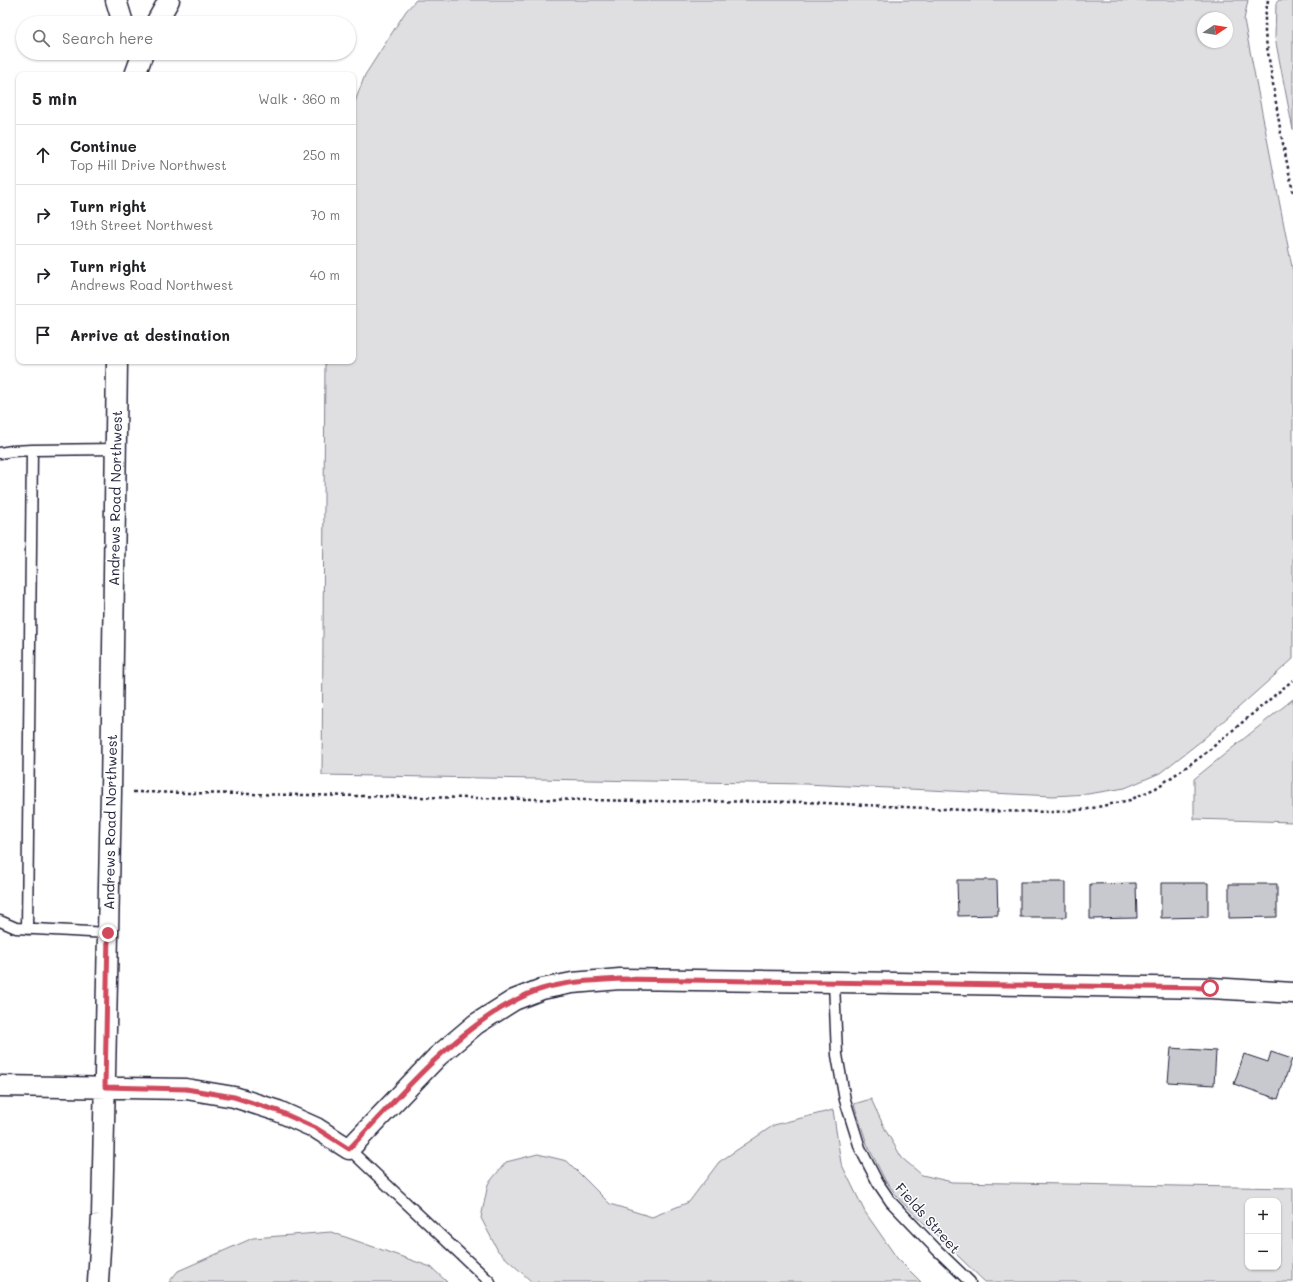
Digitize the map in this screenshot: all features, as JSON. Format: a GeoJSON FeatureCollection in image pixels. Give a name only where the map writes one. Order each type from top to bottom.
{"type":"FeatureCollection","features":[{"type":"Feature","properties":{"kind":"street"},"geometry":{"type":"LineString","coordinates":[[116,0],[121,16]]}},
{"type":"Feature","properties":{"kind":"street"},"geometry":{"type":"LineString","coordinates":[[160,16],[169,0]]}},
{"type":"Feature","properties":{"kind":"street","name":"Andrews Road Northwest"},"geometry":{"type":"LineString","coordinates":[[98,1282],[102,1216],[105,1087],[117,364]]}},
{"type":"Feature","properties":{"kind":"street"},"geometry":{"type":"LineString","coordinates":[[0,1086],[186,1089],[234,1097],[278,1111],[316,1128],[349,1149],[438,1056],[476,1024],[514,1000],[542,989],[572,983],[620,979],[1210,988],[1293,993]]}},
{"type":"Feature","properties":{"kind":"lane"},"geometry":{"type":"LineString","coordinates":[[0,453],[32,450],[116,449]]}},
{"type":"Feature","properties":{"kind":"lane"},"geometry":{"type":"LineString","coordinates":[[27,929],[32,450]]}},
{"type":"Feature","properties":{"kind":"lane"},"geometry":{"type":"LineString","coordinates":[[0,921],[16,928],[108,933]]}},
{"type":"Feature","properties":{"kind":"lane","name":"Fields Street"},"geometry":{"type":"LineString","coordinates":[[834,982],[837,1055],[845,1100],[860,1148],[878,1183],[891,1202],[970,1282]]}},
{"type":"Feature","properties":{"kind":"lane"},"geometry":{"type":"LineString","coordinates":[[349,1149],[490,1282]]}},
{"type":"Feature","properties":{"kind":"path"},"geometry":{"type":"LineString","coordinates":[[1268,0],[1265,17],[1265,34],[1281,134],[1293,192]]}},
{"type":"Feature","properties":{"kind":"path"},"geometry":{"type":"LineString","coordinates":[[111,792],[643,801],[804,802],[985,811],[1055,812],[1082,810],[1130,800],[1156,788],[1202,756],[1293,680]]}},
{"type":"Feature","properties":{"kind":"shaded area"},"geometry":{"type":"Polygon","coordinates":[[[416,0],[1248,0],[1244,20],[1293,272],[1293,659],[1201,741],[1160,773],[1125,788],[1088,794],[1053,796],[806,784],[322,775],[325,364],[356,364],[356,99],[365,75],[406,11],[416,0]]]}},
{"type":"Feature","properties":{"kind":"shaded area"},"geometry":{"type":"Polygon","coordinates":[[[1279,0],[1293,0],[1293,130],[1275,38],[1276,3],[1279,0]]]}},
{"type":"Feature","properties":{"kind":"shaded area"},"geometry":{"type":"Polygon","coordinates":[[[1293,699],[1293,822],[1194,819],[1194,779],[1293,699]]]}},
{"type":"Feature","properties":{"kind":"shaded area"},"geometry":{"type":"Polygon","coordinates":[[[871,1099],[886,1131],[902,1158],[922,1175],[952,1182],[1293,1188],[1293,1282],[985,1282],[900,1200],[885,1180],[867,1144],[854,1104],[871,1099]]]}},
{"type":"Feature","properties":{"kind":"shaded area"},"geometry":{"type":"Polygon","coordinates":[[[833,1110],[841,1163],[865,1212],[897,1258],[921,1282],[532,1282],[498,1251],[481,1218],[488,1184],[506,1162],[538,1154],[567,1161],[610,1204],[652,1217],[689,1202],[719,1162],[774,1125],[833,1110]]]}},
{"type":"Feature","properties":{"kind":"shaded area"},"geometry":{"type":"Polygon","coordinates":[[[331,1232],[431,1267],[447,1282],[169,1282],[178,1271],[253,1238],[331,1232]]]}},
{"type":"Feature","properties":{"kind":"building"},"geometry":{"type":"Polygon","coordinates":[[[957,880],[997,880],[998,915],[958,916],[957,880]]]}},
{"type":"Feature","properties":{"kind":"building"},"geometry":{"type":"Polygon","coordinates":[[[1020,882],[1066,882],[1066,917],[1020,917],[1020,882]]]}},
{"type":"Feature","properties":{"kind":"building"},"geometry":{"type":"Polygon","coordinates":[[[1136,883],[1137,918],[1090,919],[1090,884],[1136,883]]]}},
{"type":"Feature","properties":{"kind":"building"},"geometry":{"type":"Polygon","coordinates":[[[1161,883],[1208,883],[1208,917],[1161,918],[1161,883]]]}},
{"type":"Feature","properties":{"kind":"building"},"geometry":{"type":"Polygon","coordinates":[[[1229,884],[1277,884],[1277,917],[1229,918],[1229,884]]]}},
{"type":"Feature","properties":{"kind":"building"},"geometry":{"type":"Polygon","coordinates":[[[1171,1048],[1216,1051],[1214,1085],[1168,1082],[1171,1048]]]}},
{"type":"Feature","properties":{"kind":"building"},"geometry":{"type":"Polygon","coordinates":[[[1271,1052],[1292,1059],[1278,1099],[1234,1084],[1244,1054],[1268,1062],[1271,1052]]]}},
{"type":"Feature","properties":{"kind":"route"},"geometry":{"type":"LineString","coordinates":[[108,933],[105,1087],[186,1089],[234,1097],[278,1111],[316,1128],[349,1149],[438,1056],[476,1024],[514,1000],[542,989],[572,983],[620,979],[1210,988]]}}]}
